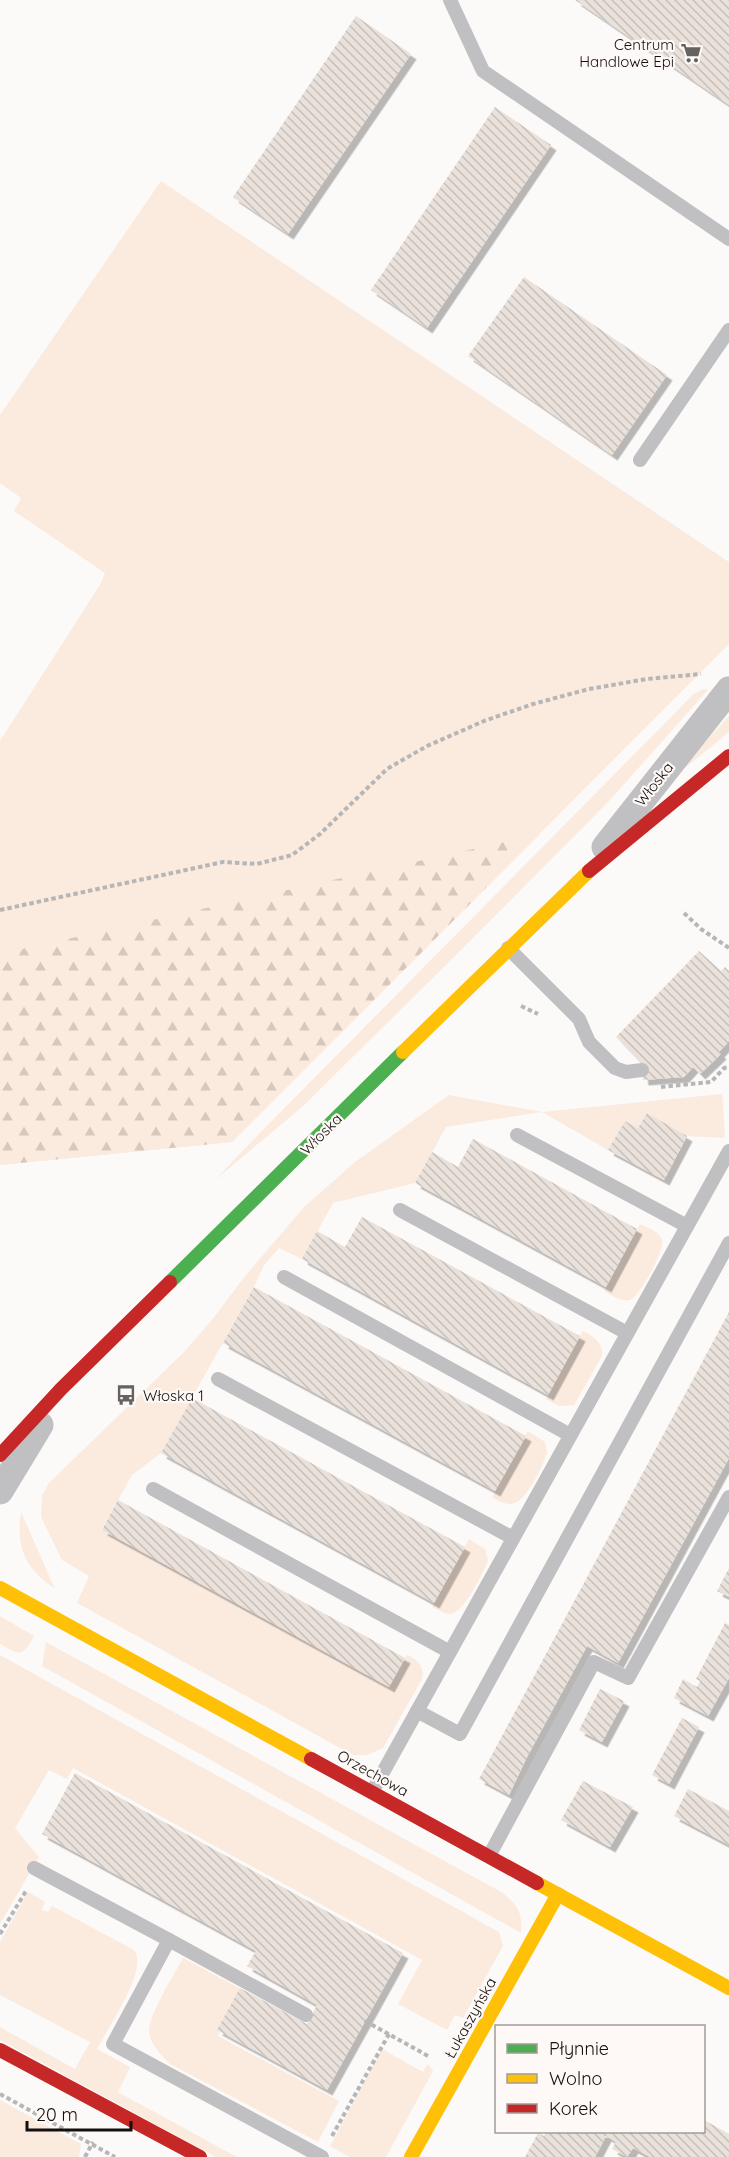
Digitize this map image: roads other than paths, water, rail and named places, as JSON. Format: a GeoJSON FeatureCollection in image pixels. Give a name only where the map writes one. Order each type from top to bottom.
{"type":"FeatureCollection","features":[{"type":"Feature","properties":{"kind":"street","name":"Włoska"},"geometry":{"type":"LineString","coordinates":[[580,878],[729,690]]}},
{"type":"Feature","properties":{"kind":"street","name":"Włoska"},"geometry":{"type":"LineString","coordinates":[[0,1455],[61,1389],[580,878],[729,756]]}},
{"type":"Feature","properties":{"kind":"street","name":"Włoska"},"geometry":{"type":"LineString","coordinates":[[0,1491],[61,1389]]}},
{"type":"Feature","properties":{"kind":"street","name":"Orzechowa"},"geometry":{"type":"LineString","coordinates":[[0,1588],[729,1989]]}},
{"type":"Feature","properties":{"kind":"street","name":"Łukaszyńska"},"geometry":{"type":"LineString","coordinates":[[411,2157],[558,1894]]}},
{"type":"Feature","properties":{"kind":"street"},"geometry":{"type":"LineString","coordinates":[[0,2050],[200,2157]]}},
{"type":"Feature","properties":{"kind":"lane"},"geometry":{"type":"LineString","coordinates":[[450,0],[483,71],[729,239]]}},
{"type":"Feature","properties":{"kind":"lane"},"geometry":{"type":"LineString","coordinates":[[639,460],[729,330]]}},
{"type":"Feature","properties":{"kind":"lane"},"geometry":{"type":"LineString","coordinates":[[508,948],[579,1019],[589,1042],[615,1068],[626,1072],[642,1070]]}},
{"type":"Feature","properties":{"kind":"lane"},"geometry":{"type":"LineString","coordinates":[[517,1135],[687,1226]]}},
{"type":"Feature","properties":{"kind":"lane"},"geometry":{"type":"LineString","coordinates":[[372,1792],[729,1150]]}},
{"type":"Feature","properties":{"kind":"lane"},"geometry":{"type":"LineString","coordinates":[[400,1210],[627,1334]]}},
{"type":"Feature","properties":{"kind":"lane"},"geometry":{"type":"LineString","coordinates":[[417,1711],[460,1734],[729,1243]]}},
{"type":"Feature","properties":{"kind":"lane"},"geometry":{"type":"LineString","coordinates":[[284,1277],[570,1435]]}},
{"type":"Feature","properties":{"kind":"lane"},"geometry":{"type":"LineString","coordinates":[[218,1379],[513,1538]]}},
{"type":"Feature","properties":{"kind":"lane"},"geometry":{"type":"LineString","coordinates":[[153,1489],[450,1652]]}},
{"type":"Feature","properties":{"kind":"lane"},"geometry":{"type":"LineString","coordinates":[[489,1856],[594,1662],[628,1678],[729,1497]]}},
{"type":"Feature","properties":{"kind":"lane"},"geometry":{"type":"LineString","coordinates":[[36,1869],[306,2015]]}},
{"type":"Feature","properties":{"kind":"lane"},"geometry":{"type":"LineString","coordinates":[[169,1940],[113,2044],[321,2157]]}},
{"type":"Feature","properties":{"kind":"place","name":"Centrum Handlowe Epi"},"geometry":{"type":"Point","coordinates":[691,53]}},
{"type":"Feature","properties":{"kind":"place","name":"Włoska 1"},"geometry":{"type":"Point","coordinates":[126,1395]}}]}
